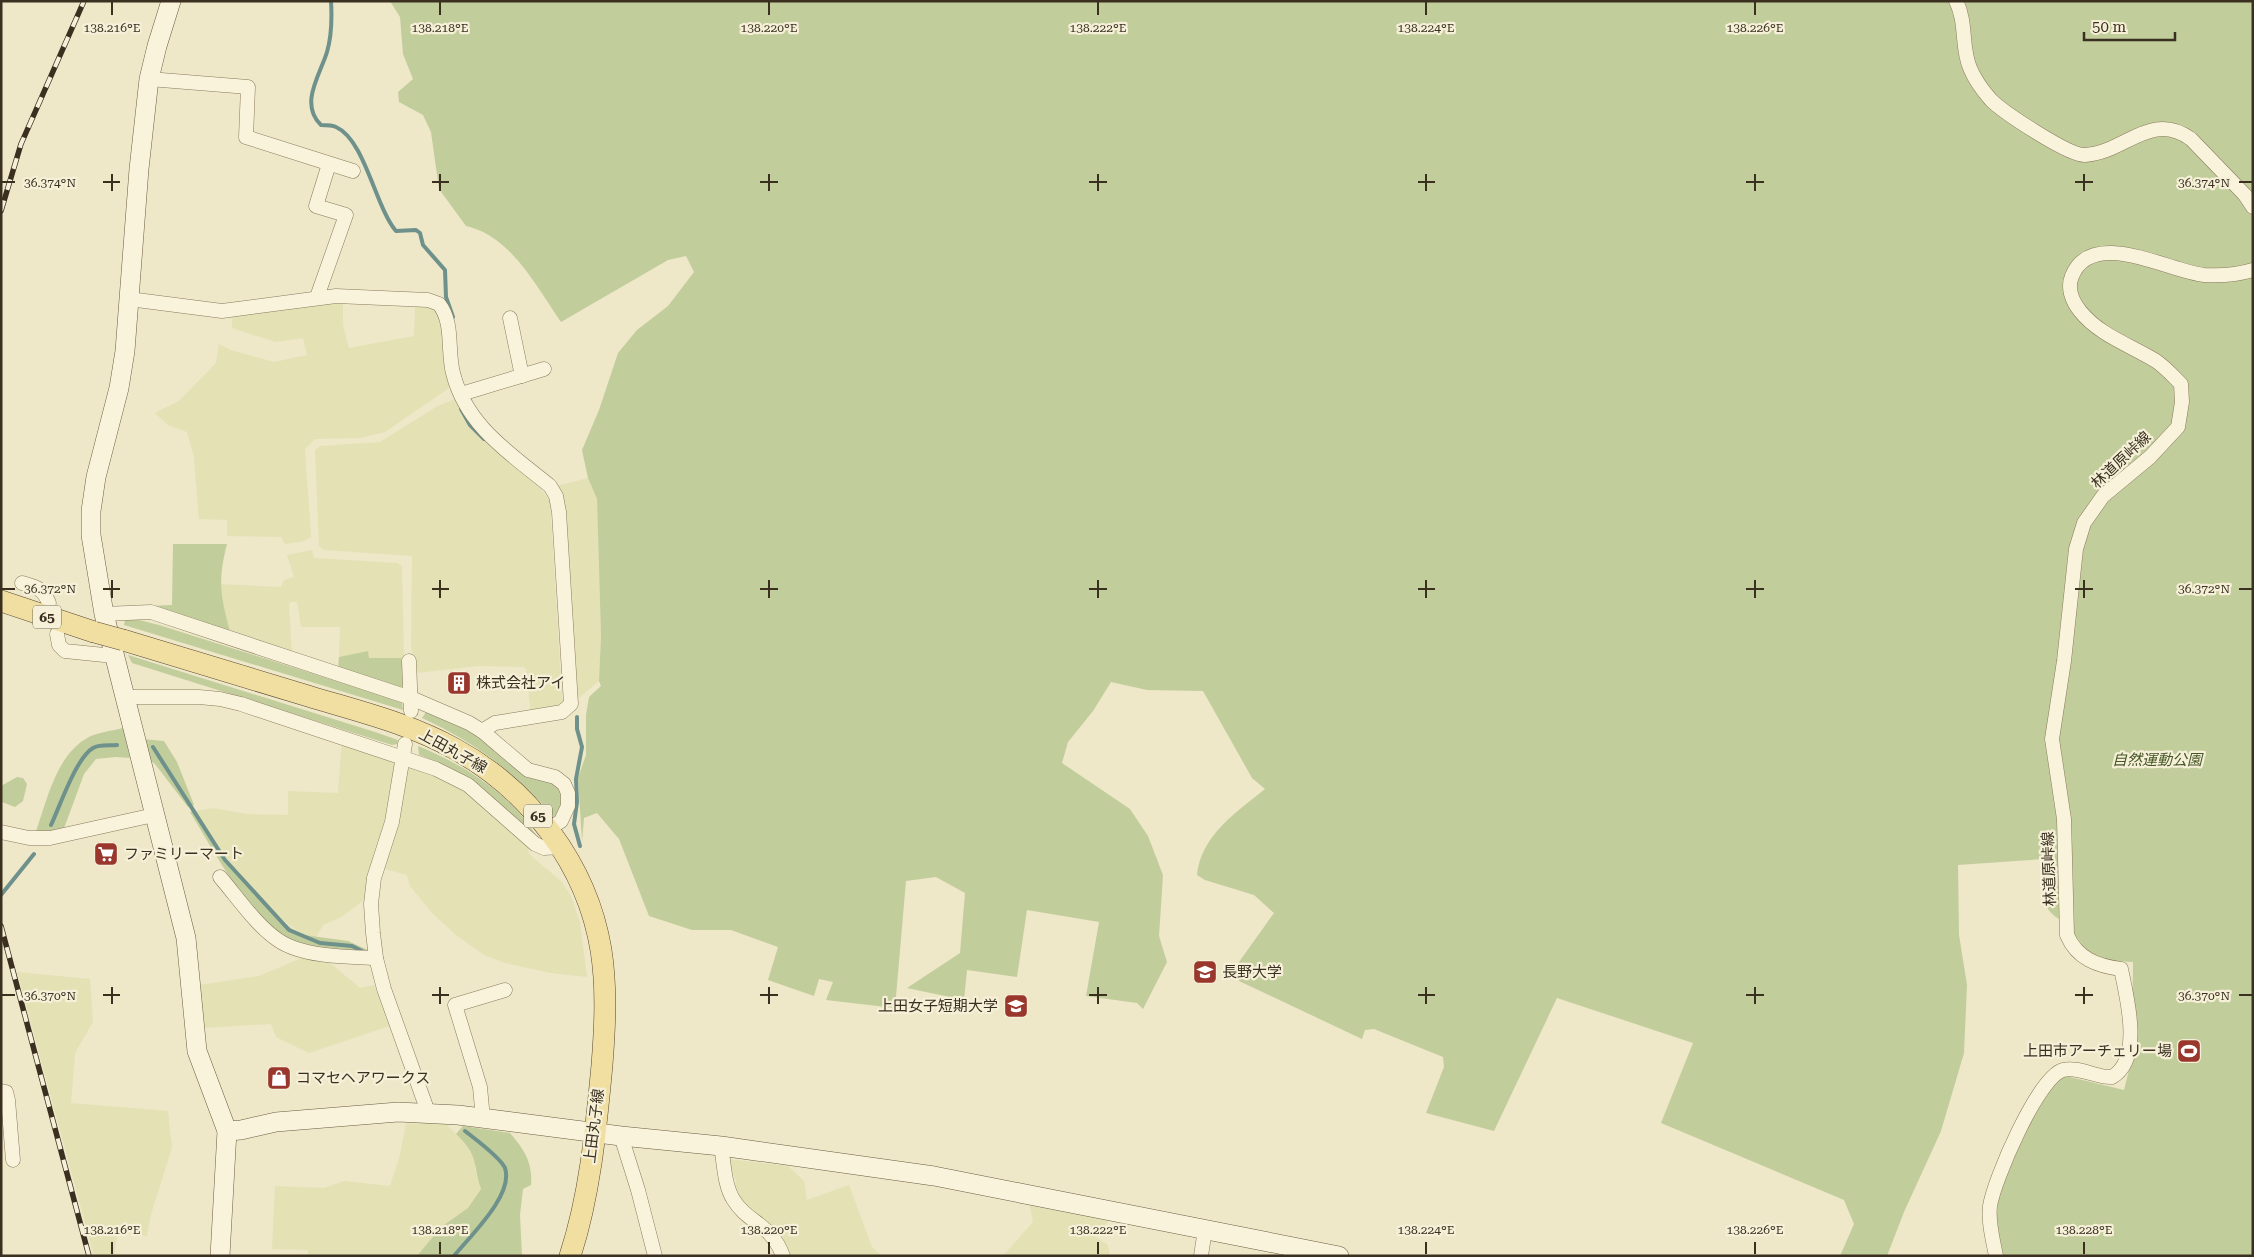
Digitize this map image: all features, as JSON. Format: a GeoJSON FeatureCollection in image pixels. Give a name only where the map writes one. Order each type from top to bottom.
{"type":"FeatureCollection","features":[{"type":"Feature","properties":{"kind":"main road","name":"上田丸子線"},"geometry":{"type":"LineString","coordinates":[[1,601],[99,623],[118,648],[379,717],[429,736],[454,748],[486,768],[514,791],[555,838],[591,912],[603,964],[604,1029],[594,1132],[582,1210],[570,1256]]}},
{"type":"Feature","properties":{"kind":"street"},"geometry":{"type":"LineString","coordinates":[[124,697],[199,697],[220,699],[403,750],[468,785],[535,844],[544,848],[555,838],[558,824],[566,814],[569,799],[566,787],[555,777],[536,773],[524,767],[482,731],[151,612],[99,623],[92,547],[92,511],[96,477],[122,369],[139,169],[150,79],[157,46],[172,1]]}},
{"type":"Feature","properties":{"kind":"street"},"geometry":{"type":"LineString","coordinates":[[1956,1],[1970,68],[1986,93],[1991,100],[2050,142],[2083,156],[2104,151],[2149,131],[2161,128],[2180,131],[2191,138],[2253,207]]}},
{"type":"Feature","properties":{"kind":"street"},"geometry":{"type":"LineString","coordinates":[[150,79],[248,87],[246,137],[354,171]]}},
{"type":"Feature","properties":{"kind":"street"},"geometry":{"type":"LineString","coordinates":[[317,298],[346,215],[316,206],[330,164]]}},
{"type":"Feature","properties":{"kind":"street","name":"林道原峠線"},"geometry":{"type":"LineString","coordinates":[[1996,1256],[1991,1225],[1992,1196],[2014,1140],[2045,1086],[2053,1075],[2064,1070],[2076,1070],[2106,1078],[2120,1073],[2126,1065],[2131,1023],[2122,969],[2102,967],[2083,957],[2072,947],[2067,935],[2064,819],[2052,739],[2064,661],[2071,576],[2076,549],[2084,523],[2103,496],[2150,457],[2178,427],[2182,402],[2181,384],[2157,362],[2103,332],[2086,318],[2072,299],[2070,283],[2076,267],[2088,257],[2104,253],[2129,255],[2203,274],[2239,274],[2253,270]]}},
{"type":"Feature","properties":{"kind":"street"},"geometry":{"type":"LineString","coordinates":[[129,299],[222,311],[317,298],[357,295],[428,300],[439,304],[448,319],[452,365],[461,394],[473,418],[487,434],[550,486],[556,496],[559,512],[571,690],[570,704],[562,712],[495,723],[482,731]]}},
{"type":"Feature","properties":{"kind":"street"},"geometry":{"type":"LineString","coordinates":[[510,318],[522,376]]}},
{"type":"Feature","properties":{"kind":"street"},"geometry":{"type":"LineString","coordinates":[[461,394],[544,369]]}},
{"type":"Feature","properties":{"kind":"street"},"geometry":{"type":"LineString","coordinates":[[22,583],[40,588],[45,592],[49,603]]}},
{"type":"Feature","properties":{"kind":"street"},"geometry":{"type":"LineString","coordinates":[[58,634],[59,645],[65,652],[118,648],[124,697],[189,953],[197,1051],[227,1132],[220,1256]]}},
{"type":"Feature","properties":{"kind":"street"},"geometry":{"type":"LineString","coordinates":[[409,661],[411,705]]}},
{"type":"Feature","properties":{"kind":"street"},"geometry":{"type":"LineString","coordinates":[[403,750],[392,822],[374,878],[371,904],[376,958],[384,989],[428,1112]]}},
{"type":"Feature","properties":{"kind":"street"},"geometry":{"type":"LineString","coordinates":[[1,832],[29,838],[50,838],[154,815]]}},
{"type":"Feature","properties":{"kind":"street"},"geometry":{"type":"LineString","coordinates":[[220,877],[271,935],[286,945],[309,952],[376,958]]}},
{"type":"Feature","properties":{"kind":"street"},"geometry":{"type":"LineString","coordinates":[[484,1119],[480,1087],[455,1005],[505,990]]}},
{"type":"Feature","properties":{"kind":"street"},"geometry":{"type":"LineString","coordinates":[[1,1091],[6,1092],[8,1100],[13,1160]]}},
{"type":"Feature","properties":{"kind":"street"},"geometry":{"type":"LineString","coordinates":[[227,1132],[283,1121],[398,1112],[428,1112],[621,1136],[721,1146],[934,1176],[1339,1256]]}},
{"type":"Feature","properties":{"kind":"street"},"geometry":{"type":"LineString","coordinates":[[621,1136],[638,1190],[655,1256]]}},
{"type":"Feature","properties":{"kind":"street"},"geometry":{"type":"LineString","coordinates":[[721,1146],[727,1181],[734,1201],[774,1236],[783,1256]]}},
{"type":"Feature","properties":{"kind":"street"},"geometry":{"type":"LineString","coordinates":[[1201,1256],[1205,1229]]}},
{"type":"Feature","properties":{"kind":"shaded area"},"geometry":{"type":"Polygon","coordinates":[[[343,301],[343,325],[349,348],[414,336],[415,306],[428,306],[439,311],[451,383],[449,388],[385,432],[360,438],[315,439],[305,449],[311,537],[304,541],[285,544],[281,537],[227,536],[227,520],[199,519],[194,457],[187,432],[168,425],[155,413],[179,401],[216,363],[219,344],[231,350],[274,362],[307,355],[303,338],[276,342],[232,328],[232,315],[343,301]]]}},
{"type":"Feature","properties":{"kind":"shaded area"},"geometry":{"type":"Polygon","coordinates":[[[455,399],[470,426],[503,457],[536,483],[550,501],[562,698],[566,705],[531,714],[526,669],[522,667],[479,666],[416,673],[411,646],[412,556],[324,550],[319,546],[315,450],[320,446],[380,442],[436,407],[455,399]]]}},
{"type":"Feature","properties":{"kind":"shaded area"},"geometry":{"type":"Polygon","coordinates":[[[588,478],[597,499],[601,636],[599,681],[576,700],[557,486],[588,478]]]}},
{"type":"Feature","properties":{"kind":"shaded area"},"geometry":{"type":"Polygon","coordinates":[[[312,550],[314,558],[397,563],[402,566],[404,658],[368,658],[368,652],[339,657],[340,627],[301,627],[297,602],[290,602],[289,605],[292,654],[231,635],[220,596],[220,584],[281,587],[284,580],[294,577],[287,555],[312,550]]]}},
{"type":"Feature","properties":{"kind":"shaded area"},"geometry":{"type":"Polygon","coordinates":[[[342,740],[398,761],[389,822],[367,898],[341,917],[323,925],[316,937],[304,935],[278,917],[226,859],[196,811],[213,808],[247,814],[288,815],[288,791],[338,793],[342,740]]]}},
{"type":"Feature","properties":{"kind":"shaded area"},"geometry":{"type":"Polygon","coordinates":[[[409,762],[466,789],[527,841],[529,854],[562,882],[571,896],[580,922],[587,977],[551,973],[505,963],[484,955],[456,935],[432,913],[410,886],[407,875],[382,868],[409,762]]]}},
{"type":"Feature","properties":{"kind":"shaded area"},"geometry":{"type":"Polygon","coordinates":[[[309,955],[323,957],[360,988],[374,985],[389,1026],[309,1053],[276,1037],[271,1024],[201,1028],[199,985],[259,976],[309,955]]]}},
{"type":"Feature","properties":{"kind":"shaded area"},"geometry":{"type":"Polygon","coordinates":[[[17,972],[90,979],[93,1022],[75,1053],[71,1103],[168,1111],[172,1148],[151,1214],[147,1236],[118,1230],[114,1256],[94,1256],[17,972]]]}},
{"type":"Feature","properties":{"kind":"shaded area"},"geometry":{"type":"Polygon","coordinates":[[[444,1122],[469,1147],[475,1157],[475,1169],[481,1189],[468,1208],[441,1227],[417,1256],[308,1256],[308,1250],[272,1249],[275,1186],[324,1188],[344,1181],[390,1186],[400,1155],[406,1124],[444,1122]]]}},
{"type":"Feature","properties":{"kind":"shaded area"},"geometry":{"type":"Polygon","coordinates":[[[728,1159],[788,1166],[804,1181],[807,1200],[849,1185],[872,1247],[882,1256],[789,1256],[782,1236],[737,1197],[734,1190],[736,1181],[728,1159]]]}},
{"type":"Feature","properties":{"kind":"shaded area"},"geometry":{"type":"Polygon","coordinates":[[[1029,1202],[1111,1217],[1096,1237],[1108,1245],[1110,1256],[1003,1256],[1033,1222],[1029,1202]]]}},
{"type":"Feature","properties":{"kind":"green space","name":"自然運動公園"},"geometry":{"type":"Polygon","coordinates":[[[390,1],[2253,1],[2253,1256],[2002,1256],[1996,1228],[1998,1198],[2019,1142],[2050,1088],[2056,1080],[2066,1076],[2124,1090],[2132,1058],[2133,962],[2108,961],[2095,957],[2075,936],[2071,925],[2051,913],[2044,899],[2044,859],[1958,865],[1959,935],[1967,985],[1964,1053],[1941,1131],[1904,1212],[1887,1256],[1840,1256],[1854,1224],[1844,1200],[1661,1123],[1693,1043],[1557,998],[1494,1131],[1426,1113],[1444,1067],[1443,1057],[1374,1029],[1365,1030],[1362,1039],[1239,981],[1239,962],[1274,913],[1254,895],[1205,880],[1197,875],[1205,848],[1213,836],[1232,816],[1265,789],[1252,778],[1203,691],[1147,690],[1111,682],[1093,711],[1068,742],[1062,763],[1130,809],[1148,836],[1163,875],[1159,936],[1167,962],[1143,1009],[1137,1003],[1086,996],[1099,922],[1027,910],[1017,977],[967,970],[964,1000],[907,988],[960,953],[965,893],[936,877],[906,881],[895,1008],[826,1000],[833,982],[819,979],[814,996],[768,980],[778,947],[731,930],[692,930],[649,916],[619,839],[597,813],[584,818],[582,841],[578,778],[586,755],[586,715],[589,697],[601,686],[599,681],[601,636],[597,499],[588,478],[582,450],[599,410],[618,353],[637,330],[668,306],[694,272],[686,256],[668,260],[561,322],[521,264],[496,240],[466,226],[439,189],[431,132],[423,115],[399,102],[398,92],[413,79],[403,54],[400,17],[390,1]]]}},
{"type":"Feature","properties":{"kind":"green space"},"geometry":{"type":"Polygon","coordinates":[[[173,544],[227,544],[221,580],[223,600],[231,635],[147,606],[172,605],[173,544]]]}},
{"type":"Feature","properties":{"kind":"green space"},"geometry":{"type":"Polygon","coordinates":[[[125,620],[139,620],[159,625],[402,702],[403,710],[124,625],[125,620]]]}},
{"type":"Feature","properties":{"kind":"green space"},"geometry":{"type":"Polygon","coordinates":[[[368,651],[369,658],[404,658],[406,683],[400,688],[338,669],[339,657],[368,651]]]}},
{"type":"Feature","properties":{"kind":"green space"},"geometry":{"type":"Polygon","coordinates":[[[128,655],[375,732],[398,740],[397,744],[392,745],[132,663],[128,655]]]}},
{"type":"Feature","properties":{"kind":"green space"},"geometry":{"type":"Polygon","coordinates":[[[426,712],[467,729],[556,785],[561,794],[562,802],[556,819],[542,803],[495,761],[460,738],[422,718],[426,712]]]}},
{"type":"Feature","properties":{"kind":"green space"},"geometry":{"type":"Polygon","coordinates":[[[123,728],[130,758],[96,759],[84,774],[63,831],[35,834],[54,780],[68,755],[89,737],[123,728]]]}},
{"type":"Feature","properties":{"kind":"green space"},"geometry":{"type":"Polygon","coordinates":[[[142,739],[164,741],[177,762],[194,805],[188,807],[155,764],[147,758],[142,739]]]}},
{"type":"Feature","properties":{"kind":"green space"},"geometry":{"type":"Polygon","coordinates":[[[418,746],[452,762],[484,782],[512,806],[536,835],[525,830],[476,786],[463,777],[435,761],[419,755],[418,746]]]}},
{"type":"Feature","properties":{"kind":"green space"},"geometry":{"type":"Polygon","coordinates":[[[17,777],[23,778],[27,784],[23,801],[15,807],[2,802],[1,786],[17,777]]]}},
{"type":"Feature","properties":{"kind":"green space"},"geometry":{"type":"Polygon","coordinates":[[[196,811],[226,859],[278,917],[291,928],[304,935],[348,941],[370,951],[309,949],[290,941],[273,928],[240,892],[226,871],[190,812],[196,811]]]}},
{"type":"Feature","properties":{"kind":"green space"},"geometry":{"type":"Polygon","coordinates":[[[463,1126],[510,1133],[529,1163],[531,1185],[523,1189],[520,1215],[522,1256],[417,1256],[441,1227],[468,1208],[481,1189],[472,1154],[456,1134],[463,1126]]]}},
{"type":"Feature","properties":{"kind":"waterway"},"geometry":{"type":"LineString","coordinates":[[331,1],[329,46],[311,99],[315,117],[321,125],[336,127],[346,134],[355,145],[382,206],[396,231],[416,230],[420,233],[423,245],[445,270],[446,297],[453,317]]}},
{"type":"Feature","properties":{"kind":"waterway"},"geometry":{"type":"LineString","coordinates":[[461,409],[470,425],[484,439]]}},
{"type":"Feature","properties":{"kind":"waterway"},"geometry":{"type":"LineString","coordinates":[[577,717],[577,729],[582,747],[576,779],[577,802],[574,824],[580,846]]}},
{"type":"Feature","properties":{"kind":"waterway"},"geometry":{"type":"LineString","coordinates":[[51,825],[75,772],[87,753],[96,747],[117,745]]}},
{"type":"Feature","properties":{"kind":"waterway"},"geometry":{"type":"LineString","coordinates":[[153,747],[225,860],[289,930],[320,943],[352,946],[364,952]]}},
{"type":"Feature","properties":{"kind":"waterway"},"geometry":{"type":"LineString","coordinates":[[1,895],[34,854]]}},
{"type":"Feature","properties":{"kind":"waterway"},"geometry":{"type":"LineString","coordinates":[[454,1256],[489,1215],[503,1190],[506,1179],[505,1168],[498,1159],[465,1131]]}},
{"type":"Feature","properties":{"kind":"railway"},"geometry":{"type":"LineString","coordinates":[[1,211],[21,144],[84,1]]}},
{"type":"Feature","properties":{"kind":"railway"},"geometry":{"type":"LineString","coordinates":[[1,926],[89,1256]]}},
{"type":"Feature","properties":{"kind":"place","name":"株式会社アイ"},"geometry":{"type":"Point","coordinates":[459,683]}},
{"type":"Feature","properties":{"kind":"place","name":"ファミリーマート"},"geometry":{"type":"Point","coordinates":[106,854]}},
{"type":"Feature","properties":{"kind":"place","name":"長野大学"},"geometry":{"type":"Point","coordinates":[1205,972]}},
{"type":"Feature","properties":{"kind":"place","name":"上田女子短期大学"},"geometry":{"type":"Point","coordinates":[1016,1006]}},
{"type":"Feature","properties":{"kind":"place","name":"上田市アーチェリー場"},"geometry":{"type":"Point","coordinates":[2189,1051]}},
{"type":"Feature","properties":{"kind":"place","name":"コマセヘアワークス"},"geometry":{"type":"Point","coordinates":[279,1078]}}]}
